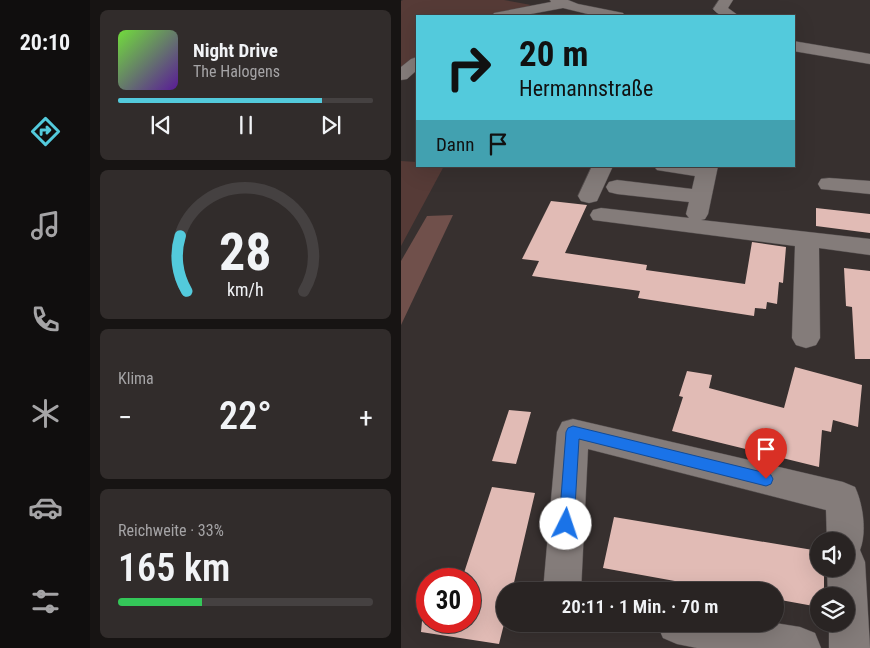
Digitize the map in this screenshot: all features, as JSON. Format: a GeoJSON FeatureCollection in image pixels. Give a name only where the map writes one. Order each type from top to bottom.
{"type":"FeatureCollection","features":[{"type":"Feature","properties":{"kind":"street"},"geometry":{"type":"LineString","coordinates":[[726,0],[720,8],[721,11],[730,15]]}},
{"type":"Feature","properties":{"kind":"street"},"geometry":{"type":"LineString","coordinates":[[503,15],[559,2],[574,8],[612,15]]}},
{"type":"Feature","properties":{"kind":"street"},"geometry":{"type":"LineString","coordinates":[[795,46],[870,59]]}},
{"type":"Feature","properties":{"kind":"street"},"geometry":{"type":"LineString","coordinates":[[401,75],[416,63]]}},
{"type":"Feature","properties":{"kind":"street"},"geometry":{"type":"LineString","coordinates":[[603,167],[595,205],[695,226],[870,247]]}},
{"type":"Feature","properties":{"kind":"street"},"geometry":{"type":"LineString","coordinates":[[678,167],[707,169],[695,226]]}},
{"type":"Feature","properties":{"kind":"street"},"geometry":{"type":"LineString","coordinates":[[829,184],[870,188]]}},
{"type":"Feature","properties":{"kind":"street"},"geometry":{"type":"LineString","coordinates":[[617,187],[701,197]]}},
{"type":"Feature","properties":{"kind":"street"},"geometry":{"type":"LineString","coordinates":[[806,338],[807,239]]}},
{"type":"Feature","properties":{"kind":"street"},"geometry":{"type":"LineString","coordinates":[[563,582],[573,432],[843,498],[845,532]]}},
{"type":"Feature","properties":{"kind":"street"},"geometry":{"type":"LineString","coordinates":[[847,577],[850,648]]}},
{"type":"Feature","properties":{"kind":"street"},"geometry":{"type":"LineString","coordinates":[[718,632],[800,648]]}},
{"type":"Feature","properties":{"kind":"shaded area"},"geometry":{"type":"Polygon","coordinates":[[[504,0],[531,5],[496,15],[416,15],[416,58],[401,69],[401,1],[504,0]]]}},
{"type":"Feature","properties":{"kind":"shaded area"},"geometry":{"type":"Polygon","coordinates":[[[401,161],[416,162],[416,167],[443,167],[401,246],[401,161]]]}},
{"type":"Feature","properties":{"kind":"shaded area"},"geometry":{"type":"Polygon","coordinates":[[[453,215],[401,325],[401,261],[427,216],[453,215]]]}},
{"type":"Feature","properties":{"kind":"building"},"geometry":{"type":"Polygon","coordinates":[[[551,201],[587,205],[565,253],[647,265],[646,270],[745,284],[752,242],[786,247],[783,283],[779,282],[777,304],[767,302],[766,309],[755,308],[754,316],[638,298],[640,291],[532,276],[539,261],[522,259],[551,201]]]}},
{"type":"Feature","properties":{"kind":"building"},"geometry":{"type":"Polygon","coordinates":[[[816,208],[870,214],[870,233],[816,226],[816,208]]]}},
{"type":"Feature","properties":{"kind":"building"},"geometry":{"type":"Polygon","coordinates":[[[844,268],[870,271],[870,359],[855,359],[852,307],[846,306],[844,268]]]}},
{"type":"Feature","properties":{"kind":"building"},"geometry":{"type":"Polygon","coordinates":[[[795,367],[862,385],[858,427],[833,420],[831,432],[822,430],[819,467],[672,431],[683,397],[679,396],[687,371],[712,375],[709,388],[784,408],[795,367]]]}},
{"type":"Feature","properties":{"kind":"building"},"geometry":{"type":"Polygon","coordinates":[[[509,410],[531,412],[516,464],[492,461],[509,410]]]}},
{"type":"Feature","properties":{"kind":"building"},"geometry":{"type":"Polygon","coordinates":[[[492,487],[535,493],[514,582],[496,582],[496,632],[502,632],[499,644],[428,633],[481,633],[481,568],[466,568],[492,487]]]}},
{"type":"Feature","properties":{"kind":"building"},"geometry":{"type":"Polygon","coordinates":[[[614,517],[810,550],[810,577],[824,577],[824,587],[810,587],[810,605],[784,601],[784,582],[680,582],[603,568],[614,517]]]}},
{"type":"Feature","properties":{"kind":"route"},"geometry":{"type":"LineString","coordinates":[[566,524],[573,432],[766,479]]}}]}
